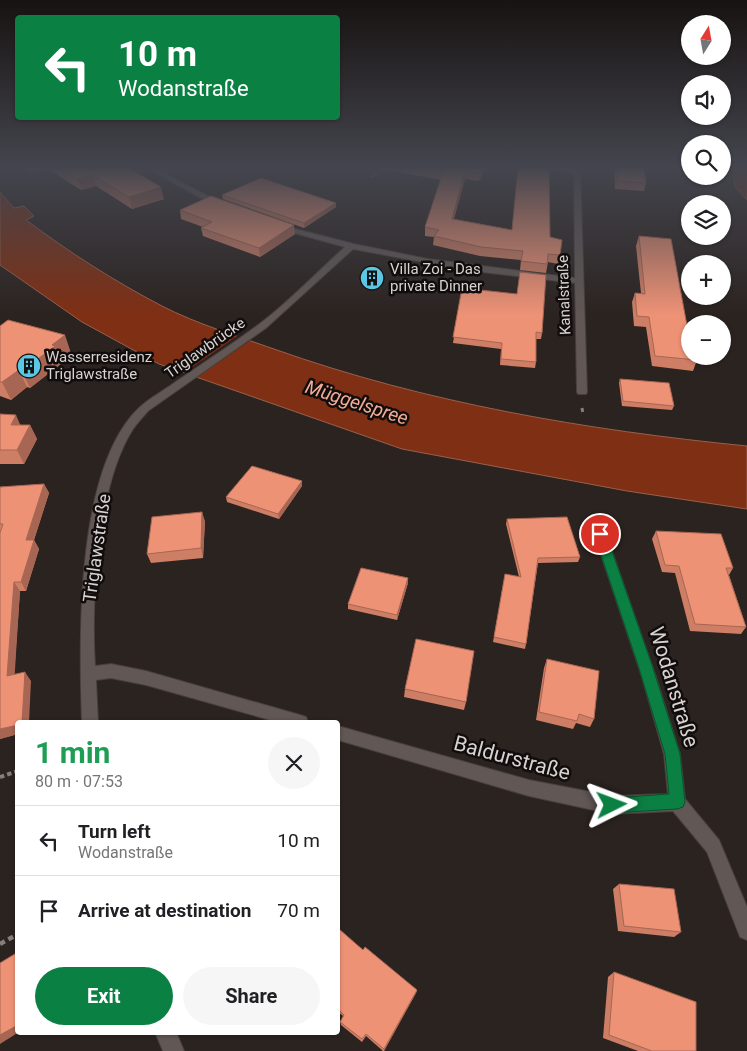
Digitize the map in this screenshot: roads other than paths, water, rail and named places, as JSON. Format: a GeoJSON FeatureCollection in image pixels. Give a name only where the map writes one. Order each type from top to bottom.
{"type":"FeatureCollection","features":[{"type":"Feature","properties":{"kind":"street","name":"Kanalstraße"},"geometry":{"type":"LineString","coordinates":[[577,217],[582,392]]}},
{"type":"Feature","properties":{"kind":"street"},"geometry":{"type":"LineString","coordinates":[[271,223],[351,246],[456,267],[579,281]]}},
{"type":"Feature","properties":{"kind":"street","name":"Triglawbrücke"},"geometry":{"type":"LineString","coordinates":[[165,395],[263,326],[351,246]]}},
{"type":"Feature","properties":{"kind":"street","name":"Triglawstraße"},"geometry":{"type":"LineString","coordinates":[[90,720],[87,628],[99,514],[108,476],[124,436],[136,416],[165,395]]}},
{"type":"Feature","properties":{"kind":"street","name":"Wodanstraße"},"geometry":{"type":"LineString","coordinates":[[600,534],[646,669],[672,754],[677,802]]}},
{"type":"Feature","properties":{"kind":"street"},"geometry":{"type":"LineString","coordinates":[[88,674],[111,670],[293,720]]}},
{"type":"Feature","properties":{"kind":"street","name":"Baldurstraße"},"geometry":{"type":"LineString","coordinates":[[340,734],[529,788],[612,805],[677,802]]}},
{"type":"Feature","properties":{"kind":"street"},"geometry":{"type":"LineString","coordinates":[[677,802],[713,846],[747,930]]}},
{"type":"Feature","properties":{"kind":"street"},"geometry":{"type":"LineString","coordinates":[[166,1035],[174,1051]]}},
{"type":"Feature","properties":{"kind":"water","name":"Müggelspree"},"geometry":{"type":"Polygon","coordinates":[[[0,217],[32,217],[26,220],[75,255],[162,306],[217,329],[331,368],[389,385],[507,412],[627,432],[747,446],[747,509],[627,491],[402,449],[159,364],[82,322],[0,265],[0,217]]]}},
{"type":"Feature","properties":{"kind":"place","name":"Villa Zoi - Das private Dinner"},"geometry":{"type":"Point","coordinates":[372,278]}},
{"type":"Feature","properties":{"kind":"place","name":"Wasserresidenz Triglawstraße"},"geometry":{"type":"Point","coordinates":[29,366]}}]}
